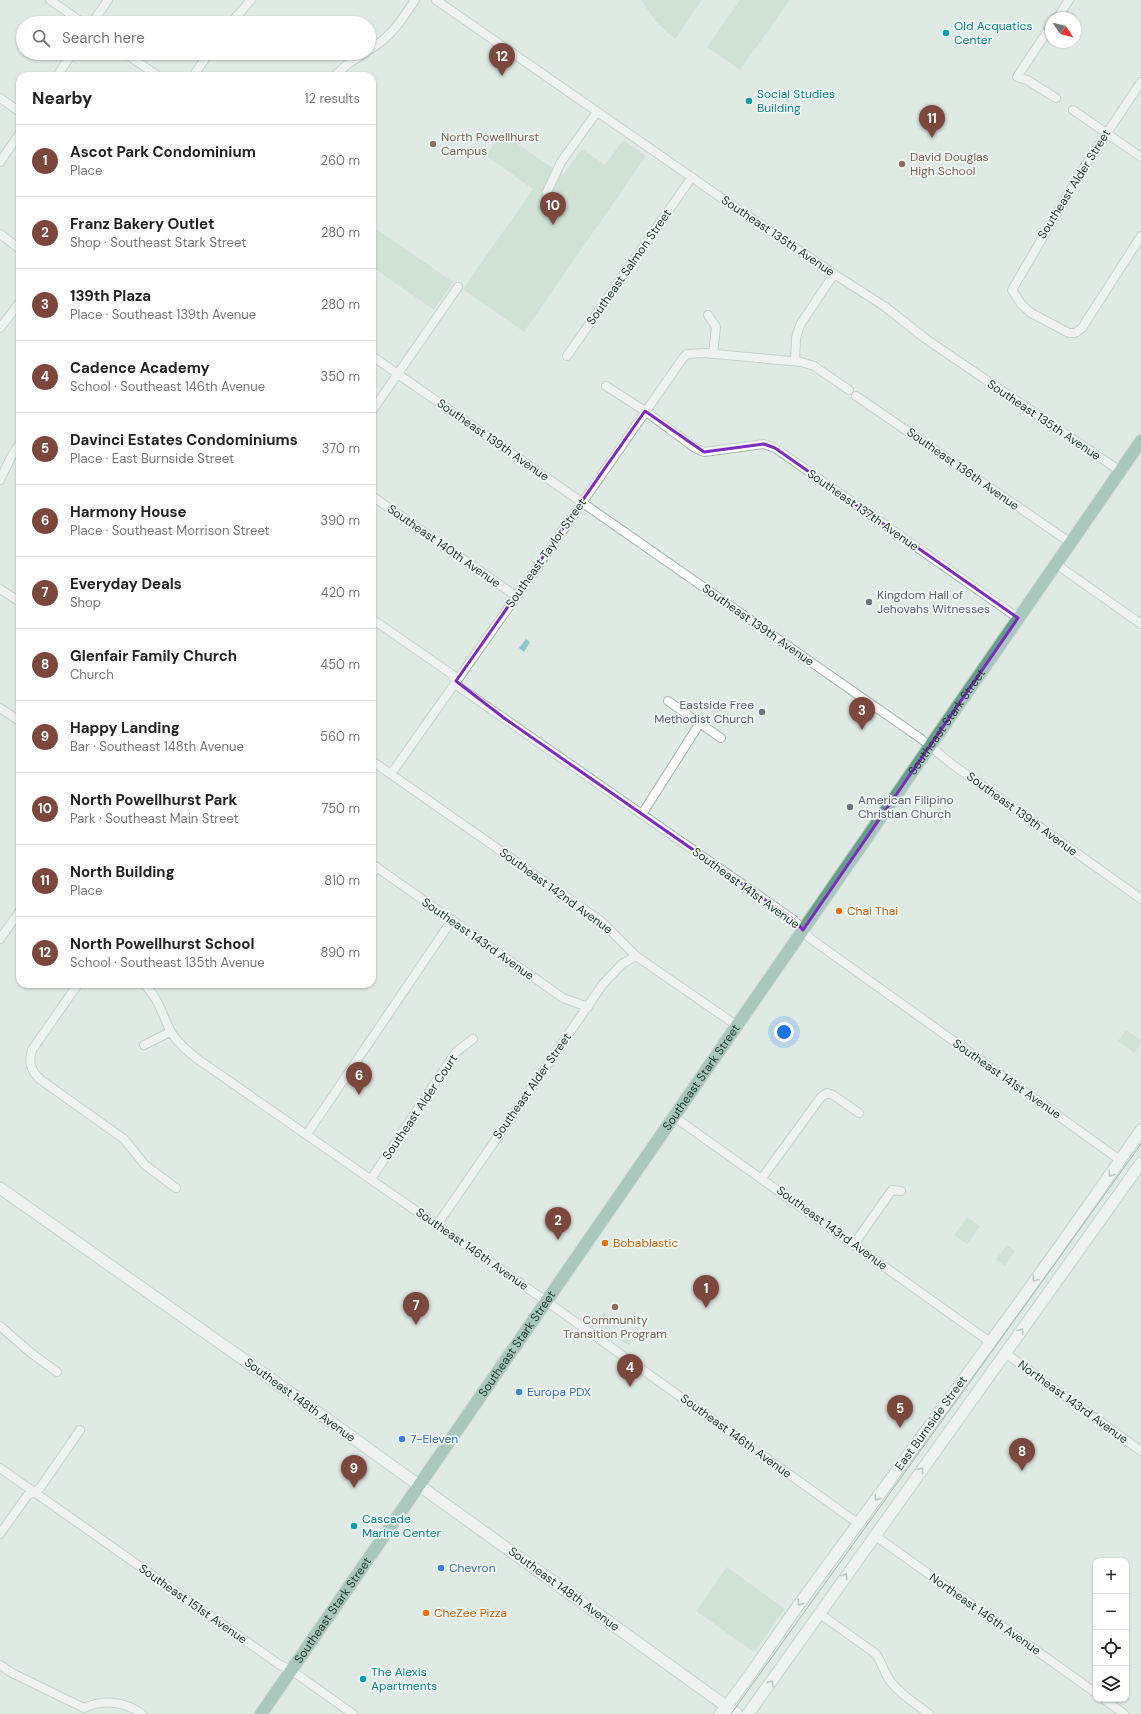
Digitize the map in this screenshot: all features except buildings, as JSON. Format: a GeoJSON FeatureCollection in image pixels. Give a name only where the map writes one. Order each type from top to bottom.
{"type":"FeatureCollection","features":[{"type":"Feature","properties":{"kind":"main road","name":"Southeast Stark Street"},"geometry":{"type":"LineString","coordinates":[[261,1714],[1141,441]]}},
{"type":"Feature","properties":{"kind":"street"},"geometry":{"type":"LineString","coordinates":[[50,0],[73,16]]}},
{"type":"Feature","properties":{"kind":"street"},"geometry":{"type":"LineString","coordinates":[[97,16],[108,0]]}},
{"type":"Feature","properties":{"kind":"street"},"geometry":{"type":"LineString","coordinates":[[237,16],[251,0]]}},
{"type":"Feature","properties":{"kind":"street"},"geometry":{"type":"LineString","coordinates":[[376,46],[383,42],[392,33],[415,0]]}},
{"type":"Feature","properties":{"kind":"street","name":"Southeast 135th Avenue"},"geometry":{"type":"LineString","coordinates":[[436,0],[834,274],[884,306],[926,339],[1120,471]]}},
{"type":"Feature","properties":{"kind":"street"},"geometry":{"type":"LineString","coordinates":[[1060,12],[1069,0]]}},
{"type":"Feature","properties":{"kind":"street"},"geometry":{"type":"LineString","coordinates":[[1045,35],[1017,77],[1027,80],[1056,98]]}},
{"type":"Feature","properties":{"kind":"street"},"geometry":{"type":"LineString","coordinates":[[60,72],[68,60]]}},
{"type":"Feature","properties":{"kind":"street"},"geometry":{"type":"LineString","coordinates":[[135,60],[152,72]]}},
{"type":"Feature","properties":{"kind":"street"},"geometry":{"type":"LineString","coordinates":[[196,72],[204,60]]}},
{"type":"Feature","properties":{"kind":"street"},"geometry":{"type":"LineString","coordinates":[[339,72],[354,60]]}},
{"type":"Feature","properties":{"kind":"street","name":"Southeast Alder Street"},"geometry":{"type":"LineString","coordinates":[[1141,82],[1106,132],[1046,229],[1012,290],[1022,305],[1031,313],[1069,333],[1075,333],[1082,328],[1141,236]]}},
{"type":"Feature","properties":{"kind":"street"},"geometry":{"type":"LineString","coordinates":[[0,98],[16,109]]}},
{"type":"Feature","properties":{"kind":"street"},"geometry":{"type":"LineString","coordinates":[[1073,110],[1141,157]]}},
{"type":"Feature","properties":{"kind":"street"},"geometry":{"type":"LineString","coordinates":[[547,192],[561,162],[597,112]]}},
{"type":"Feature","properties":{"kind":"street"},"geometry":{"type":"LineString","coordinates":[[0,162],[16,139]]}},
{"type":"Feature","properties":{"kind":"street","name":"Southeast Salmon Street"},"geometry":{"type":"LineString","coordinates":[[567,356],[692,177]]}},
{"type":"Feature","properties":{"kind":"street"},"geometry":{"type":"LineString","coordinates":[[0,234],[16,246]]}},
{"type":"Feature","properties":{"kind":"street"},"geometry":{"type":"LineString","coordinates":[[795,361],[796,338],[800,325],[834,274]]}},
{"type":"Feature","properties":{"kind":"street"},"geometry":{"type":"LineString","coordinates":[[376,405],[458,287]]}},
{"type":"Feature","properties":{"kind":"street"},"geometry":{"type":"LineString","coordinates":[[0,328],[16,307]]}},
{"type":"Feature","properties":{"kind":"street"},"geometry":{"type":"LineString","coordinates":[[708,315],[716,327],[713,354],[795,361],[814,366],[849,390]]}},
{"type":"Feature","properties":{"kind":"street","name":"Southeast Taylor Street"},"geometry":{"type":"LineString","coordinates":[[391,774],[682,358],[687,354],[693,353],[713,354]]}},
{"type":"Feature","properties":{"kind":"street","name":"Southeast 139th Avenue"},"geometry":{"type":"LineString","coordinates":[[376,359],[914,734],[953,765],[1141,899]]}},
{"type":"Feature","properties":{"kind":"street"},"geometry":{"type":"LineString","coordinates":[[606,386],[645,411]]}},
{"type":"Feature","properties":{"kind":"street","name":"Southeast 136th Avenue"},"geometry":{"type":"LineString","coordinates":[[856,396],[1070,543]]}},
{"type":"Feature","properties":{"kind":"street","name":"Southeast 137th Avenue"},"geometry":{"type":"LineString","coordinates":[[645,411],[695,448],[704,452],[715,452],[764,444],[775,448],[1018,618]]}},
{"type":"Feature","properties":{"kind":"street"},"geometry":{"type":"LineString","coordinates":[[0,480],[16,449]]}},
{"type":"Feature","properties":{"kind":"street","name":"Southeast 140th Avenue"},"geometry":{"type":"LineString","coordinates":[[376,499],[516,596]]}},
{"type":"Feature","properties":{"kind":"street"},"geometry":{"type":"LineString","coordinates":[[1056,564],[1141,624]]}},
{"type":"Feature","properties":{"kind":"street"},"geometry":{"type":"LineString","coordinates":[[0,589],[16,599]]}},
{"type":"Feature","properties":{"kind":"street","name":"Southeast 141st Avenue"},"geometry":{"type":"LineString","coordinates":[[376,622],[453,675],[459,686],[794,920],[816,943],[1120,1160]]}},
{"type":"Feature","properties":{"kind":"street"},"geometry":{"type":"LineString","coordinates":[[668,700],[721,738]]}},
{"type":"Feature","properties":{"kind":"street"},"geometry":{"type":"LineString","coordinates":[[0,708],[16,719]]}},
{"type":"Feature","properties":{"kind":"street"},"geometry":{"type":"LineString","coordinates":[[642,814],[700,723]]}},
{"type":"Feature","properties":{"kind":"street","name":"Southeast 142nd Avenue"},"geometry":{"type":"LineString","coordinates":[[376,764],[601,920],[636,956],[736,1025]]}},
{"type":"Feature","properties":{"kind":"street","name":"Southeast 143rd Avenue"},"geometry":{"type":"LineString","coordinates":[[376,870],[452,920],[563,998],[588,1007]]}},
{"type":"Feature","properties":{"kind":"street"},"geometry":{"type":"LineString","coordinates":[[0,939],[16,917]]}},
{"type":"Feature","properties":{"kind":"street"},"geometry":{"type":"LineString","coordinates":[[307,1134],[452,920]]}},
{"type":"Feature","properties":{"kind":"street","name":"Southeast Alder Street"},"geometry":{"type":"LineString","coordinates":[[437,1225],[612,973],[622,964],[636,956]]}},
{"type":"Feature","properties":{"kind":"street"},"geometry":{"type":"LineString","coordinates":[[75,988],[32,1050],[29,1059],[31,1068],[41,1080],[124,1139],[145,1166],[176,1188]]}},
{"type":"Feature","properties":{"kind":"street","name":"Southeast 146th Avenue"},"geometry":{"type":"LineString","coordinates":[[147,988],[157,1001],[170,1032],[196,1058],[546,1300],[859,1524]]}},
{"type":"Feature","properties":{"kind":"street"},"geometry":{"type":"LineString","coordinates":[[144,1045],[170,1032]]}},
{"type":"Feature","properties":{"kind":"street","name":"Southeast Alder Court"},"geometry":{"type":"LineString","coordinates":[[371,1178],[456,1052],[473,1039]]}},
{"type":"Feature","properties":{"kind":"street"},"geometry":{"type":"LineString","coordinates":[[762,1178],[820,1096],[826,1093],[833,1095],[859,1113]]}},
{"type":"Feature","properties":{"kind":"street","name":"Southeast 143rd Avenue"},"geometry":{"type":"LineString","coordinates":[[674,1116],[990,1342]]}},
{"type":"Feature","properties":{"kind":"street","name":"East Burnside Street"},"geometry":{"type":"LineString","coordinates":[[730,1712],[753,1672],[810,1589],[859,1524],[1141,1130]]}},
{"type":"Feature","properties":{"kind":"street","name":"East Burnside Street"},"geometry":{"type":"LineString","coordinates":[[748,1714],[820,1614],[874,1535],[1139,1170]]}},
{"type":"Feature","properties":{"kind":"street","name":"Southeast 148th Avenue"},"geometry":{"type":"LineString","coordinates":[[0,1188],[419,1485],[730,1712]]}},
{"type":"Feature","properties":{"kind":"street"},"geometry":{"type":"LineString","coordinates":[[854,1244],[892,1190],[901,1191]]}},
{"type":"Feature","properties":{"kind":"street"},"geometry":{"type":"LineString","coordinates":[[0,1326],[56,1372]]}},
{"type":"Feature","properties":{"kind":"street","name":"Northeast 143rd Avenue"},"geometry":{"type":"LineString","coordinates":[[1005,1353],[1141,1451]]}},
{"type":"Feature","properties":{"kind":"street"},"geometry":{"type":"LineString","coordinates":[[0,1534],[26,1496],[40,1488],[80,1430]]}},
{"type":"Feature","properties":{"kind":"street","name":"Southeast 151st Avenue"},"geometry":{"type":"LineString","coordinates":[[0,1468],[280,1666],[291,1670],[353,1714]]}},
{"type":"Feature","properties":{"kind":"street","name":"Northeast 146th Avenue"},"geometry":{"type":"LineString","coordinates":[[874,1535],[1093,1691]]}},
{"type":"Feature","properties":{"kind":"street"},"geometry":{"type":"LineString","coordinates":[[820,1614],[876,1654],[881,1661],[890,1681],[895,1687],[929,1714]]}},
{"type":"Feature","properties":{"kind":"street"},"geometry":{"type":"LineString","coordinates":[[0,1665],[12,1673],[84,1708]]}},
{"type":"Feature","properties":{"kind":"street"},"geometry":{"type":"LineString","coordinates":[[77,1714],[84,1708],[96,1703],[110,1702],[128,1706],[142,1714]]}},
{"type":"Feature","properties":{"kind":"street"},"geometry":{"type":"LineString","coordinates":[[1107,1702],[1120,1713]]}},
{"type":"Feature","properties":{"kind":"highlighted area"},"geometry":{"type":"Polygon","coordinates":[[[645,411],[704,452],[764,444],[775,448],[1018,618],[803,930],[794,920],[504,718],[456,681],[645,411]]]}},
{"type":"Feature","properties":{"kind":"green space"},"geometry":{"type":"Polygon","coordinates":[[[641,0],[702,0],[675,39],[657,23],[641,0]]]}},
{"type":"Feature","properties":{"kind":"green space"},"geometry":{"type":"Polygon","coordinates":[[[740,0],[790,0],[740,70],[707,47],[740,0]]]}},
{"type":"Feature","properties":{"kind":"green space"},"geometry":{"type":"Polygon","coordinates":[[[502,133],[563,175],[582,149],[605,165],[623,140],[646,156],[524,332],[463,289],[533,189],[486,156],[502,133]]]}},
{"type":"Feature","properties":{"kind":"green space"},"geometry":{"type":"Polygon","coordinates":[[[376,229],[453,282],[434,310],[376,270],[376,229]]]}},
{"type":"Feature","properties":{"kind":"green space"},"geometry":{"type":"Polygon","coordinates":[[[1126,1030],[1141,1040],[1141,1044],[1134,1053],[1118,1041],[1126,1030]]]}},
{"type":"Feature","properties":{"kind":"green space"},"geometry":{"type":"Polygon","coordinates":[[[967,1217],[980,1226],[967,1244],[954,1235],[967,1217]]]}},
{"type":"Feature","properties":{"kind":"green space"},"geometry":{"type":"Polygon","coordinates":[[[1007,1245],[1015,1251],[1005,1266],[996,1259],[1007,1245]]]}},
{"type":"Feature","properties":{"kind":"green space"},"geometry":{"type":"Polygon","coordinates":[[[604,1312],[614,1319],[607,1330],[597,1323],[604,1312]]]}},
{"type":"Feature","properties":{"kind":"green space"},"geometry":{"type":"Polygon","coordinates":[[[625,1328],[636,1336],[629,1346],[617,1338],[625,1328]]]}},
{"type":"Feature","properties":{"kind":"green space"},"geometry":{"type":"Polygon","coordinates":[[[727,1567],[785,1609],[754,1652],[696,1611],[727,1567]]]}},
{"type":"Feature","properties":{"kind":"water"},"geometry":{"type":"Polygon","coordinates":[[[526,639],[530,642],[524,652],[519,648],[526,639]]]}},
{"type":"Feature","properties":{"kind":"tram line"},"geometry":{"type":"LineString","coordinates":[[731,1714],[1141,1144]]}},
{"type":"Feature","properties":{"kind":"place","name":"Old Acquatics Center"},"geometry":{"type":"Point","coordinates":[946,33]}},
{"type":"Feature","properties":{"kind":"place","name":"North Powellhurst School"},"geometry":{"type":"Point","coordinates":[502,76]}},
{"type":"Feature","properties":{"kind":"place","name":"Social Studies Building"},"geometry":{"type":"Point","coordinates":[749,101]}},
{"type":"Feature","properties":{"kind":"place","name":"North Building"},"geometry":{"type":"Point","coordinates":[932,138]}},
{"type":"Feature","properties":{"kind":"place","name":"North Powellhurst Campus"},"geometry":{"type":"Point","coordinates":[433,144]}},
{"type":"Feature","properties":{"kind":"place","name":"David Douglas High School"},"geometry":{"type":"Point","coordinates":[902,164]}},
{"type":"Feature","properties":{"kind":"place","name":"North Powellhurst Park"},"geometry":{"type":"Point","coordinates":[553,225]}},
{"type":"Feature","properties":{"kind":"place","name":"Kingdom Hall of Jehovahs Witnesses"},"geometry":{"type":"Point","coordinates":[869,602]}},
{"type":"Feature","properties":{"kind":"place","name":"Eastside Free Methodist Church"},"geometry":{"type":"Point","coordinates":[762,712]}},
{"type":"Feature","properties":{"kind":"place","name":"139th Plaza"},"geometry":{"type":"Point","coordinates":[862,730]}},
{"type":"Feature","properties":{"kind":"place","name":"American Filipino Christian Church"},"geometry":{"type":"Point","coordinates":[850,807]}},
{"type":"Feature","properties":{"kind":"place","name":"Chai Thai"},"geometry":{"type":"Point","coordinates":[839,911]}},
{"type":"Feature","properties":{"kind":"place","name":"Harmony House"},"geometry":{"type":"Point","coordinates":[359,1095]}},
{"type":"Feature","properties":{"kind":"place","name":"Franz Bakery Outlet"},"geometry":{"type":"Point","coordinates":[558,1240]}},
{"type":"Feature","properties":{"kind":"place","name":"Bobablastic"},"geometry":{"type":"Point","coordinates":[605,1243]}},
{"type":"Feature","properties":{"kind":"place","name":"Community Transition Program"},"geometry":{"type":"Point","coordinates":[615,1307]}},
{"type":"Feature","properties":{"kind":"place","name":"Ascot Park Condominium"},"geometry":{"type":"Point","coordinates":[706,1308]}},
{"type":"Feature","properties":{"kind":"place","name":"Everyday Deals"},"geometry":{"type":"Point","coordinates":[416,1325]}},
{"type":"Feature","properties":{"kind":"place","name":"Cadence Academy"},"geometry":{"type":"Point","coordinates":[630,1387]}},
{"type":"Feature","properties":{"kind":"place","name":"Europa PDX"},"geometry":{"type":"Point","coordinates":[519,1392]}},
{"type":"Feature","properties":{"kind":"place","name":"Davinci Estates Condominiums"},"geometry":{"type":"Point","coordinates":[900,1428]}},
{"type":"Feature","properties":{"kind":"place","name":"7-Eleven"},"geometry":{"type":"Point","coordinates":[402,1439]}},
{"type":"Feature","properties":{"kind":"place","name":"Glenfair Family Church"},"geometry":{"type":"Point","coordinates":[1022,1471]}},
{"type":"Feature","properties":{"kind":"place","name":"Happy Landing"},"geometry":{"type":"Point","coordinates":[354,1488]}},
{"type":"Feature","properties":{"kind":"place","name":"Cascade Marine Center"},"geometry":{"type":"Point","coordinates":[354,1526]}},
{"type":"Feature","properties":{"kind":"place","name":"Chevron"},"geometry":{"type":"Point","coordinates":[441,1568]}},
{"type":"Feature","properties":{"kind":"place","name":"CheZee Pizza"},"geometry":{"type":"Point","coordinates":[426,1613]}},
{"type":"Feature","properties":{"kind":"place","name":"The Alexis Apartments"},"geometry":{"type":"Point","coordinates":[363,1679]}}]}
